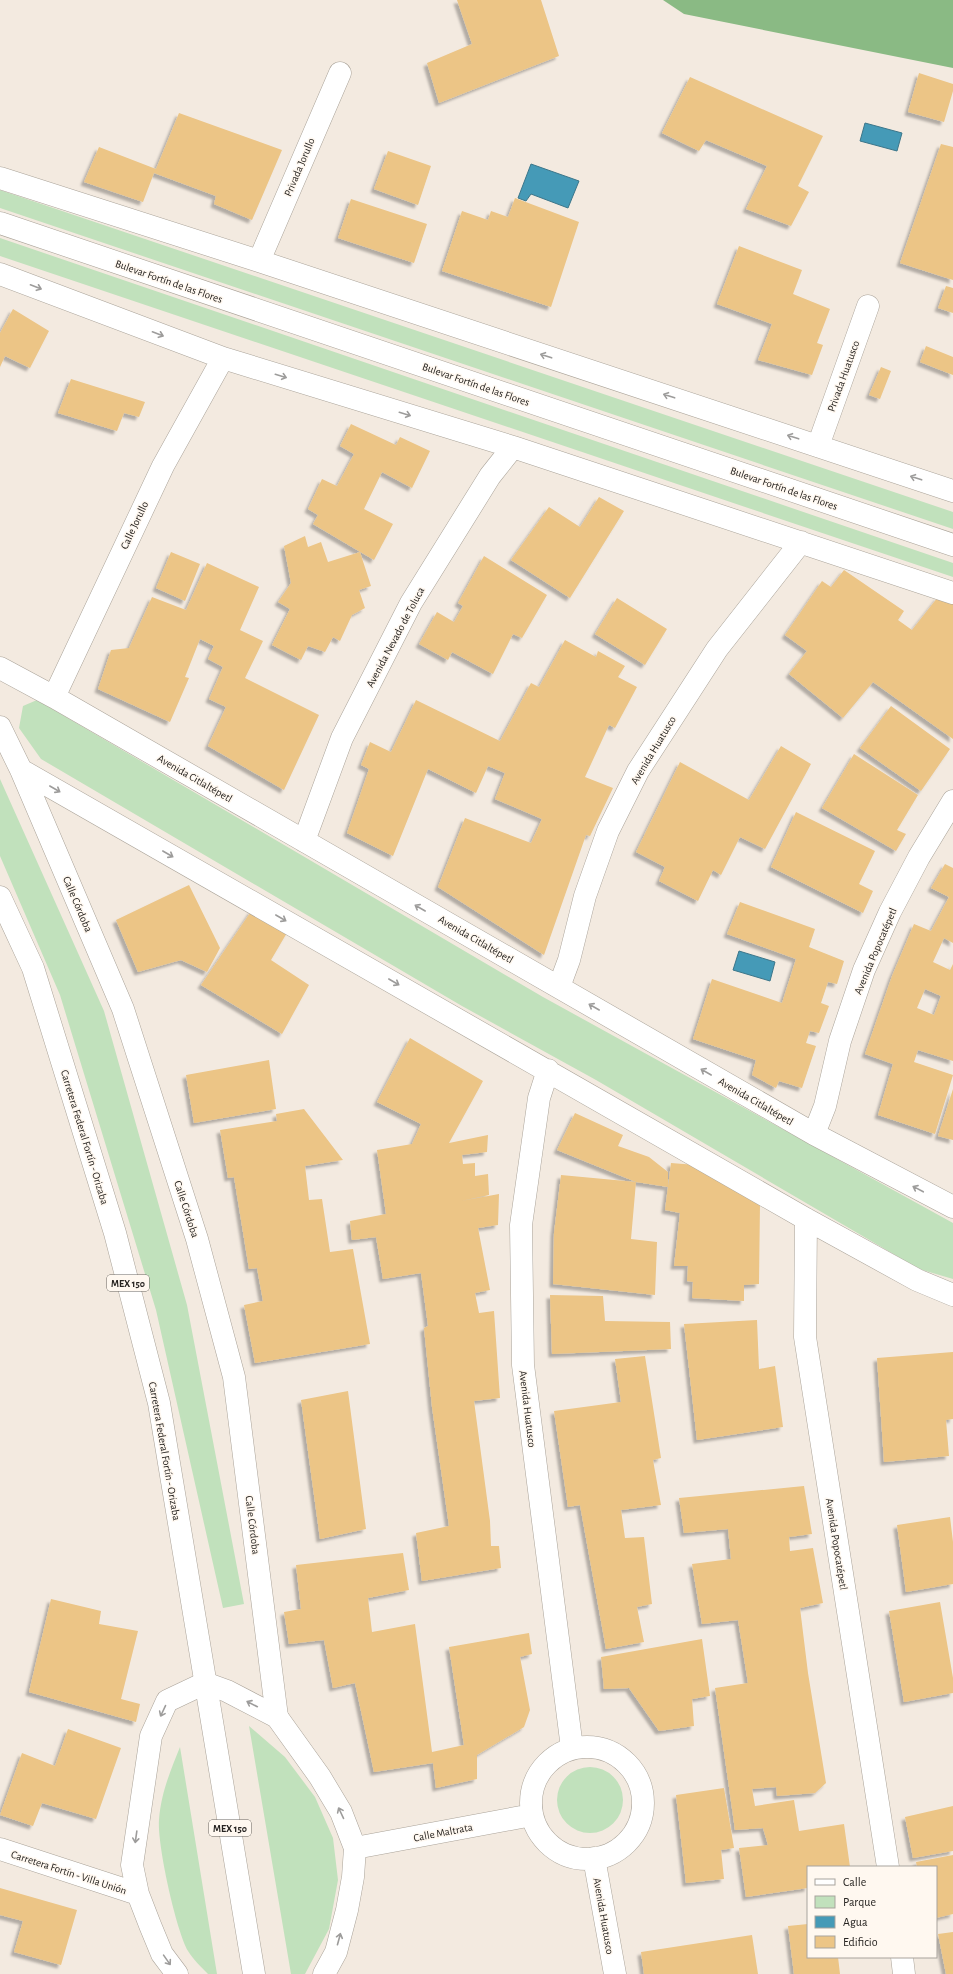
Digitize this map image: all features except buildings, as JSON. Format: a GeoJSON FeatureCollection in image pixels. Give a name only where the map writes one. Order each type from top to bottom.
{"type":"FeatureCollection","features":[{"type":"Feature","properties":{"kind":"street","name":"Privada Jorullo"},"geometry":{"type":"LineString","coordinates":[[259,261],[340,73]]}},
{"type":"Feature","properties":{"kind":"street"},"geometry":{"type":"LineString","coordinates":[[0,178],[259,261],[953,491]]}},
{"type":"Feature","properties":{"kind":"street","name":"Bulevar Fortín de las Flores"},"geometry":{"type":"LineString","coordinates":[[0,224],[953,545]]}},
{"type":"Feature","properties":{"kind":"street"},"geometry":{"type":"LineString","coordinates":[[0,274],[223,358],[513,447],[953,593]]}},
{"type":"Feature","properties":{"kind":"street","name":"Privada Huatusco"},"geometry":{"type":"LineString","coordinates":[[818,446],[868,306]]}},
{"type":"Feature","properties":{"kind":"street","name":"Calle Jorullo"},"geometry":{"type":"LineString","coordinates":[[54,697],[163,466],[223,358]]}},
{"type":"Feature","properties":{"kind":"street","name":"Avenida Nevado de Toluca"},"geometry":{"type":"LineString","coordinates":[[304,841],[342,738],[411,603],[490,476],[513,447]]}},
{"type":"Feature","properties":{"kind":"street","name":"Avenida Huatusco"},"geometry":{"type":"LineString","coordinates":[[559,987],[569,960],[585,896],[608,831],[638,771],[717,649],[801,542]]}},
{"type":"Feature","properties":{"kind":"street","name":"Avenida Citlaltépetl"},"geometry":{"type":"LineString","coordinates":[[0,668],[54,697],[814,1134],[953,1207]]}},
{"type":"Feature","properties":{"kind":"street","name":"Calle Córdoba"},"geometry":{"type":"LineString","coordinates":[[0,727],[21,770],[123,1009],[197,1239],[234,1377],[277,1717]]}},
{"type":"Feature","properties":{"kind":"street"},"geometry":{"type":"LineString","coordinates":[[21,770],[548,1070],[806,1219],[917,1280],[953,1295]]}},
{"type":"Feature","properties":{"kind":"street","name":"Avenida Popocatépetl"},"geometry":{"type":"LineString","coordinates":[[814,1134],[825,1106],[840,1041],[864,970],[890,912],[919,857],[953,801]]}},
{"type":"Feature","properties":{"kind":"street","name":"Carretera Federal Fortín - Orizaba"},"geometry":{"type":"LineString","coordinates":[[0,897],[33,968],[115,1233],[159,1403],[254,1974]]}},
{"type":"Feature","properties":{"kind":"street","name":"Avenida Huatusco"},"geometry":{"type":"LineString","coordinates":[[548,1070],[539,1098],[521,1225],[523,1365],[572,1748]]}},
{"type":"Feature","properties":{"kind":"street","name":"Avenida Popocatépetl"},"geometry":{"type":"LineString","coordinates":[[806,1219],[806,1337],[888,1866]]}},
{"type":"Feature","properties":{"kind":"street"},"geometry":{"type":"LineString","coordinates":[[177,1974],[162,1954],[138,1894],[132,1865],[151,1736],[167,1701],[205,1683],[227,1691],[277,1717],[320,1776],[341,1812],[355,1848],[353,1877],[347,1910],[336,1952],[324,1974]]}},
{"type":"Feature","properties":{"kind":"street"},"geometry":{"type":"LineString","coordinates":[[591,1746],[608,1750],[624,1760],[636,1774],[642,1792],[643,1810],[637,1827],[630,1837],[626,1842],[611,1853],[594,1858],[577,1858],[561,1853],[548,1843],[538,1831],[532,1815],[531,1798],[535,1781],[544,1767],[557,1755],[572,1748],[591,1746]]}},
{"type":"Feature","properties":{"kind":"street","name":"Calle Maltrata"},"geometry":{"type":"LineString","coordinates":[[355,1848],[532,1815]]}},
{"type":"Feature","properties":{"kind":"street","name":"Carretera Fortín - Villa Unión"},"geometry":{"type":"LineString","coordinates":[[0,1849],[138,1894]]}},
{"type":"Feature","properties":{"kind":"street","name":"Avenida Huatusco"},"geometry":{"type":"LineString","coordinates":[[594,1858],[615,1974]]}},
{"type":"Feature","properties":{"kind":"street"},"geometry":{"type":"LineString","coordinates":[[902,1958],[904,1974]]}},
{"type":"Feature","properties":{"kind":"green space"},"geometry":{"type":"Polygon","coordinates":[[[663,0],[953,0],[953,68],[684,14],[663,0]]]}},
{"type":"Feature","properties":{"kind":"green space"},"geometry":{"type":"Polygon","coordinates":[[[0,190],[953,512],[953,529],[0,208],[0,190]]]}},
{"type":"Feature","properties":{"kind":"green space"},"geometry":{"type":"Polygon","coordinates":[[[0,238],[953,563],[953,577],[0,256],[0,238]]]}},
{"type":"Feature","properties":{"kind":"green space"},"geometry":{"type":"Polygon","coordinates":[[[37,700],[543,997],[953,1223],[953,1279],[919,1269],[596,1080],[462,1006],[41,759],[19,728],[23,706],[37,700]]]}},
{"type":"Feature","properties":{"kind":"green space"},"geometry":{"type":"Polygon","coordinates":[[[0,779],[104,1011],[187,1305],[244,1604],[223,1608],[156,1310],[60,995],[0,856],[0,779]]]}},
{"type":"Feature","properties":{"kind":"green space"},"geometry":{"type":"Polygon","coordinates":[[[249,1726],[285,1757],[315,1797],[333,1838],[338,1880],[329,1929],[305,1974],[291,1974],[249,1726]]]}},
{"type":"Feature","properties":{"kind":"green space"},"geometry":{"type":"Polygon","coordinates":[[[180,1747],[217,1974],[208,1974],[197,1963],[188,1951],[183,1940],[168,1887],[161,1848],[159,1832],[160,1810],[169,1774],[180,1747]]]}},
{"type":"Feature","properties":{"kind":"green space"},"geometry":{"type":"Polygon","coordinates":[[[583,1767],[597,1767],[609,1772],[618,1781],[623,1793],[621,1813],[614,1824],[597,1833],[583,1833],[571,1828],[562,1819],[557,1807],[557,1793],[562,1781],[571,1772],[583,1767]]]}},
{"type":"Feature","properties":{"kind":"water"},"geometry":{"type":"Polygon","coordinates":[[[865,123],[902,133],[897,151],[860,141],[865,123]]]}},
{"type":"Feature","properties":{"kind":"water"},"geometry":{"type":"Polygon","coordinates":[[[531,164],[579,181],[568,208],[531,194],[526,201],[518,198],[531,164]]]}},
{"type":"Feature","properties":{"kind":"water"},"geometry":{"type":"Polygon","coordinates":[[[739,951],[775,962],[770,981],[733,970],[739,951]]]}}]}
